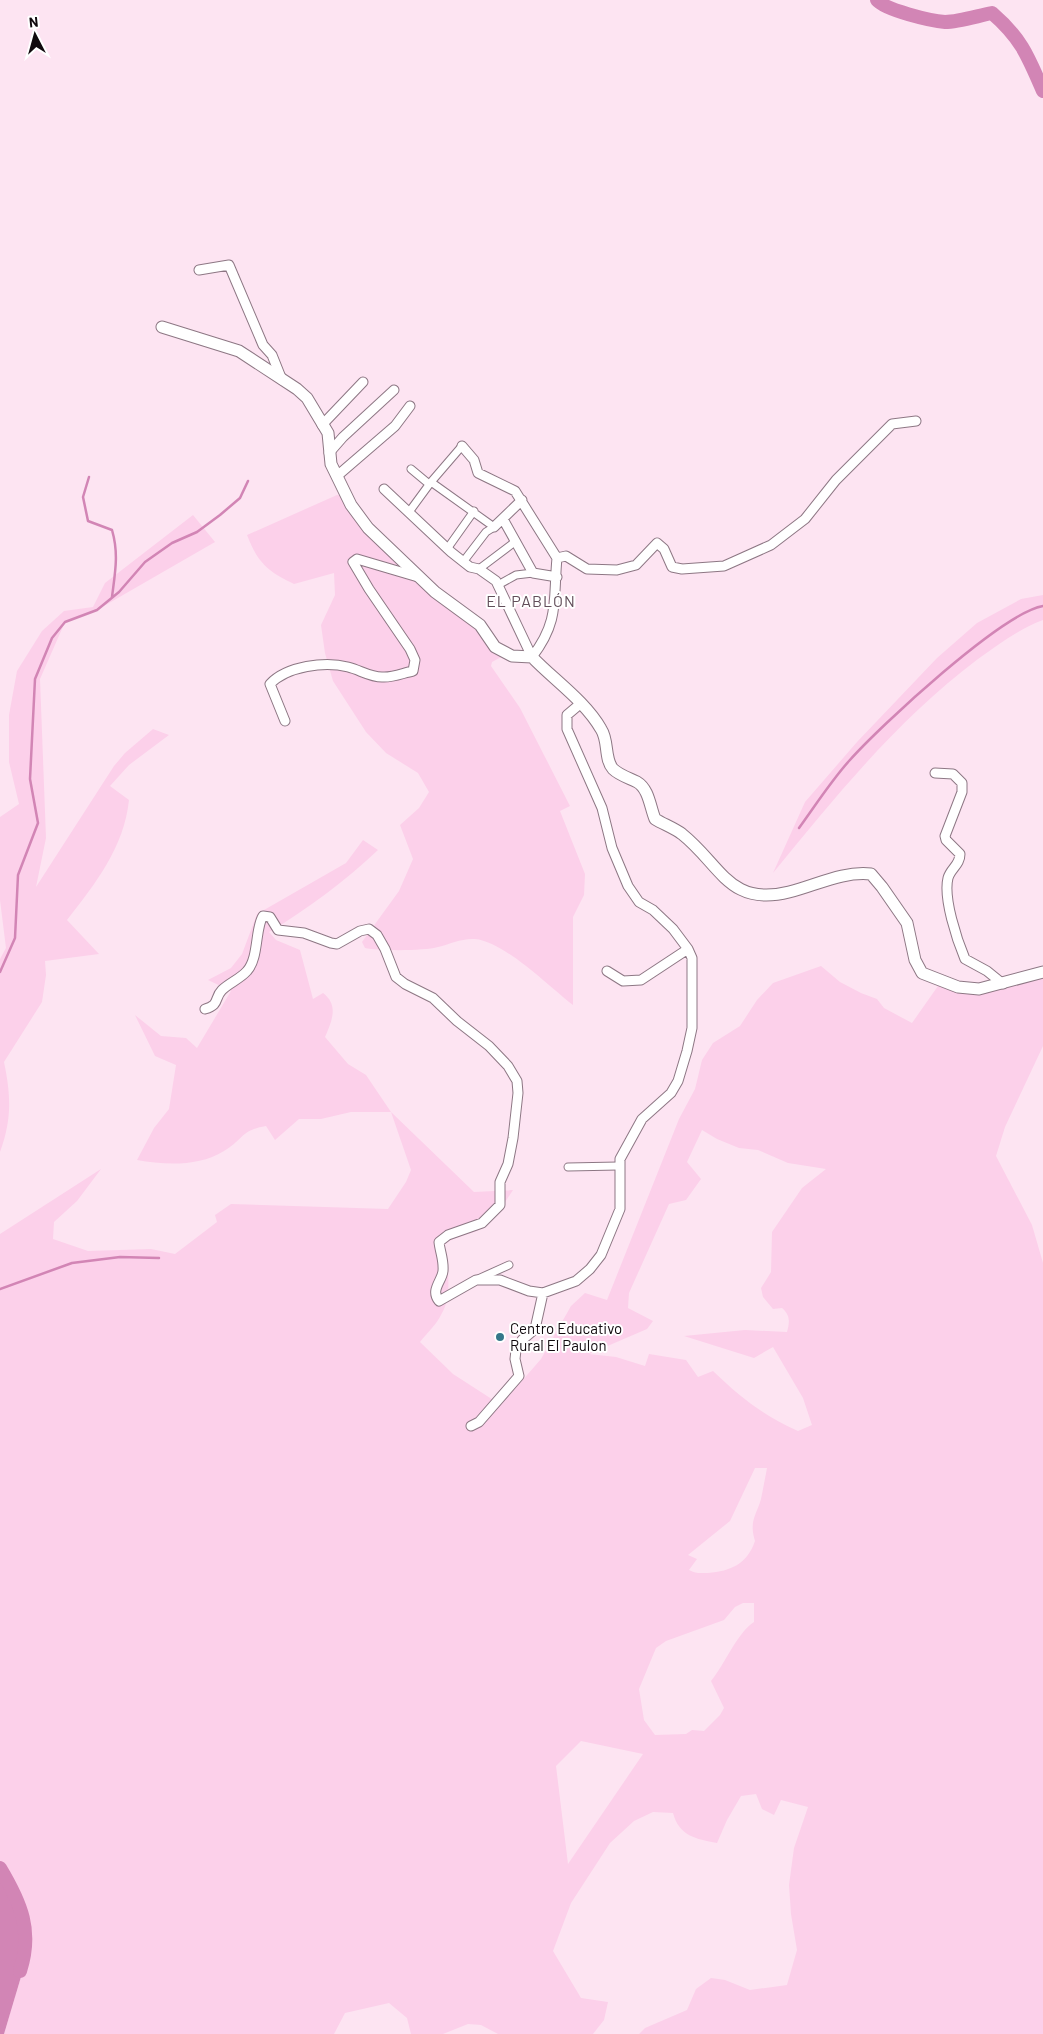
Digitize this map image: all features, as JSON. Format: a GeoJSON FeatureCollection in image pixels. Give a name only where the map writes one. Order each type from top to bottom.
{"type":"FeatureCollection","features":[{"type":"Feature","properties":{"kind":"street"},"geometry":{"type":"LineString","coordinates":[[199,270],[229,265],[258,334],[272,355],[282,381]]}},
{"type":"Feature","properties":{"kind":"street"},"geometry":{"type":"LineString","coordinates":[[162,327],[238,352],[297,389],[307,398],[328,433],[329,453],[337,476],[351,505],[368,528],[451,605],[480,625],[495,647],[512,656],[532,657]]}},
{"type":"Feature","properties":{"kind":"street"},"geometry":{"type":"LineString","coordinates":[[322,425],[363,382]]}},
{"type":"Feature","properties":{"kind":"street"},"geometry":{"type":"LineString","coordinates":[[329,453],[343,437],[394,390]]}},
{"type":"Feature","properties":{"kind":"street"},"geometry":{"type":"LineString","coordinates":[[337,476],[395,426],[410,406]]}},
{"type":"Feature","properties":{"kind":"street"},"geometry":{"type":"LineString","coordinates":[[557,558],[566,556],[587,570],[616,570],[636,565],[657,543],[664,549],[672,567],[682,570],[724,566],[770,545],[805,519],[836,480],[892,424],[916,421]]}},
{"type":"Feature","properties":{"kind":"street"},"geometry":{"type":"LineString","coordinates":[[409,512],[430,483],[462,446],[474,460],[478,474],[512,488],[522,500],[557,558],[555,610],[544,641],[532,657]]}},
{"type":"Feature","properties":{"kind":"street"},"geometry":{"type":"LineString","coordinates":[[411,468],[447,495],[462,502],[494,527]]}},
{"type":"Feature","properties":{"kind":"street"},"geometry":{"type":"LineString","coordinates":[[384,489],[462,562],[479,569],[498,585],[532,657],[593,717],[607,739],[609,761],[613,769],[639,783],[647,794],[655,819],[681,834],[722,876],[734,885],[746,892],[769,896],[821,883],[840,875],[855,872],[870,874],[882,887],[907,923],[915,960],[922,972],[958,988],[979,989],[1043,972]]}},
{"type":"Feature","properties":{"kind":"street"},"geometry":{"type":"LineString","coordinates":[[462,562],[486,532],[503,519],[522,500]]}},
{"type":"Feature","properties":{"kind":"street"},"geometry":{"type":"LineString","coordinates":[[447,549],[474,511]]}},
{"type":"Feature","properties":{"kind":"street"},"geometry":{"type":"LineString","coordinates":[[503,519],[533,573]]}},
{"type":"Feature","properties":{"kind":"street"},"geometry":{"type":"LineString","coordinates":[[479,569],[516,541]]}},
{"type":"Feature","properties":{"kind":"street"},"geometry":{"type":"LineString","coordinates":[[285,721],[270,684],[285,673],[307,667],[329,666],[348,667],[369,675],[388,677],[413,671],[415,666],[410,649],[355,567],[354,560],[421,578]]}},
{"type":"Feature","properties":{"kind":"street"},"geometry":{"type":"LineString","coordinates":[[498,585],[516,575],[533,573],[557,577]]}},
{"type":"Feature","properties":{"kind":"street"},"geometry":{"type":"LineString","coordinates":[[476,1280],[500,1280],[529,1291],[543,1293],[576,1281],[590,1270],[601,1255],[620,1209],[622,1190],[618,1166],[625,1149],[642,1119],[671,1093],[678,1081],[692,1028],[690,980],[693,968],[688,949],[674,929],[653,910],[639,902],[628,886],[612,848],[602,808],[567,729],[567,715],[580,704]]}},
{"type":"Feature","properties":{"kind":"street"},"geometry":{"type":"LineString","coordinates":[[935,773],[954,774],[962,783],[962,792],[945,836],[946,840],[960,854],[960,861],[949,876],[947,888],[956,937],[965,959],[987,971],[1003,984]]}},
{"type":"Feature","properties":{"kind":"street"},"geometry":{"type":"LineString","coordinates":[[205,1009],[212,1007],[218,1001],[220,992],[247,972],[256,950],[260,934],[260,920],[263,916],[270,917],[278,930],[284,932],[304,932],[331,943],[337,944],[360,931],[369,929],[377,935],[385,949],[396,977],[405,984],[433,998],[502,1058],[517,1081],[518,1093],[508,1164],[500,1182],[500,1205],[482,1223],[448,1235],[439,1242],[443,1259],[443,1273],[435,1290],[436,1298],[439,1301],[476,1280],[509,1265]]}},
{"type":"Feature","properties":{"kind":"street"},"geometry":{"type":"LineString","coordinates":[[607,971],[623,981],[641,980],[688,949]]}},
{"type":"Feature","properties":{"kind":"street"},"geometry":{"type":"LineString","coordinates":[[568,1167],[618,1166]]}},
{"type":"Feature","properties":{"kind":"street"},"geometry":{"type":"LineString","coordinates":[[471,1426],[479,1422],[519,1376],[515,1360],[516,1350],[522,1340],[535,1329],[543,1293]]}},
{"type":"Feature","properties":{"kind":"shaded area"},"geometry":{"type":"Polygon","coordinates":[[[337,495],[348,496],[363,515],[505,655],[492,662],[491,666],[520,708],[570,806],[560,811],[585,874],[584,895],[573,917],[573,1005],[513,956],[487,942],[470,939],[432,948],[380,950],[365,948],[362,942],[399,891],[413,859],[400,825],[419,808],[429,792],[418,773],[386,753],[366,732],[333,681],[325,653],[321,625],[335,595],[334,573],[294,584],[264,565],[255,553],[247,535],[337,495]]]}},
{"type":"Feature","properties":{"kind":"shaded area"},"geometry":{"type":"Polygon","coordinates":[[[193,515],[215,542],[97,610],[65,622],[40,679],[46,838],[36,887],[114,766],[125,753],[153,729],[169,735],[129,765],[110,786],[129,800],[121,834],[115,850],[98,879],[67,920],[99,954],[45,961],[46,975],[42,1002],[4,1062],[9,1107],[7,1129],[0,1152],[0,959],[6,948],[0,900],[0,817],[19,804],[9,762],[9,715],[17,671],[42,631],[64,611],[93,607],[105,583],[193,515]]]}},
{"type":"Feature","properties":{"kind":"shaded area"},"geometry":{"type":"Polygon","coordinates":[[[1043,595],[1043,620],[1001,642],[949,682],[921,707],[844,787],[773,873],[805,802],[857,742],[937,658],[977,623],[1021,599],[1043,595]]]}},
{"type":"Feature","properties":{"kind":"shaded area"},"geometry":{"type":"Polygon","coordinates":[[[363,840],[378,850],[326,894],[269,932],[276,940],[300,950],[313,999],[323,993],[333,1008],[332,1019],[325,1037],[348,1064],[366,1075],[391,1112],[351,1112],[321,1119],[299,1119],[275,1140],[266,1126],[258,1128],[247,1133],[224,1151],[203,1160],[170,1164],[137,1160],[154,1128],[169,1109],[176,1065],[155,1056],[135,1015],[161,1036],[186,1038],[197,1048],[231,991],[208,980],[231,968],[242,954],[257,914],[346,863],[363,840]]]}},
{"type":"Feature","properties":{"kind":"shaded area"},"geometry":{"type":"Polygon","coordinates":[[[821,966],[840,982],[877,999],[884,1008],[912,1023],[938,986],[958,990],[1043,973],[1043,1046],[1005,1127],[996,1156],[1032,1225],[1043,1263],[1043,2034],[639,2034],[645,2028],[687,2010],[696,1989],[711,1978],[725,1980],[750,1990],[787,1985],[797,1950],[791,1914],[789,1885],[794,1848],[808,1807],[781,1800],[774,1815],[762,1809],[756,1794],[741,1796],[727,1820],[717,1843],[695,1838],[684,1832],[679,1827],[673,1813],[653,1812],[634,1821],[610,1843],[571,1903],[553,1951],[581,1998],[608,2002],[604,2020],[593,2034],[498,2034],[481,2025],[468,2024],[443,2034],[411,2034],[407,2018],[389,2003],[345,2013],[334,2034],[4,2034],[26,1960],[8,1877],[0,1869],[0,1234],[101,1169],[77,1201],[54,1222],[53,1239],[88,1251],[151,1249],[175,1254],[217,1222],[215,1215],[231,1204],[388,1209],[406,1182],[411,1170],[391,1112],[474,1192],[513,1190],[496,1215],[484,1227],[451,1240],[442,1247],[448,1271],[447,1298],[440,1317],[420,1342],[453,1374],[501,1405],[541,1359],[571,1306],[585,1293],[607,1300],[679,1119],[695,1089],[702,1060],[713,1043],[740,1026],[757,1000],[773,983],[821,966]],[[702,1130],[687,1162],[701,1179],[686,1200],[669,1204],[629,1293],[628,1308],[653,1321],[647,1329],[589,1354],[616,1357],[645,1366],[649,1354],[686,1360],[698,1377],[713,1371],[753,1405],[774,1419],[798,1431],[812,1425],[803,1398],[773,1347],[754,1358],[684,1336],[745,1330],[787,1332],[789,1321],[787,1313],[782,1308],[773,1309],[763,1297],[761,1288],[771,1272],[772,1232],[802,1188],[826,1169],[788,1163],[758,1150],[739,1148],[717,1139],[702,1130]],[[755,1468],[730,1521],[688,1555],[697,1559],[689,1570],[708,1573],[724,1570],[737,1565],[748,1555],[755,1541],[753,1523],[761,1499],[767,1468],[755,1468]],[[743,1603],[735,1607],[724,1620],[666,1641],[656,1648],[639,1689],[644,1720],[655,1735],[686,1734],[692,1730],[704,1731],[720,1715],[724,1708],[711,1681],[742,1633],[754,1622],[754,1603],[743,1603]],[[581,1741],[556,1766],[568,1864],[643,1754],[581,1741]]]}},
{"type":"Feature","properties":{"kind":"shaded area"},"geometry":{"type":"Polygon","coordinates":[[[0,1869],[8,1876],[21,1926],[26,1960],[4,2034],[0,2034],[0,1869]]]}},
{"type":"Feature","properties":{"kind":"waterway"},"geometry":{"type":"LineString","coordinates":[[877,0],[889,8],[898,11],[945,22],[992,13],[1010,31],[1023,48],[1043,91]]}},
{"type":"Feature","properties":{"kind":"waterway"},"geometry":{"type":"LineString","coordinates":[[89,477],[83,497],[88,521],[112,530],[114,539],[116,564],[112,597]]}},
{"type":"Feature","properties":{"kind":"waterway"},"geometry":{"type":"LineString","coordinates":[[0,972],[15,938],[18,875],[38,823],[30,779],[35,679],[52,638],[65,622],[97,610],[119,592],[145,562],[172,543],[197,532],[220,515],[240,498],[248,481]]}},
{"type":"Feature","properties":{"kind":"waterway"},"geometry":{"type":"LineString","coordinates":[[799,828],[829,785],[849,761],[913,698],[1000,628],[1024,613],[1043,606]]}},
{"type":"Feature","properties":{"kind":"waterway"},"geometry":{"type":"LineString","coordinates":[[0,1289],[72,1263],[120,1257],[159,1258]]}},
{"type":"Feature","properties":{"kind":"waterway"},"geometry":{"type":"LineString","coordinates":[[0,1868],[14,1893],[23,1918],[25,1943],[20,1971]]}},
{"type":"Feature","properties":{"kind":"place","name":"Centro Educativo Rural El Paulon"},"geometry":{"type":"Point","coordinates":[500,1337]}},
{"type":"Feature","properties":{"kind":"district","name":"EL PABLÓN"},"geometry":{"type":"Point","coordinates":[531,600]}}]}
